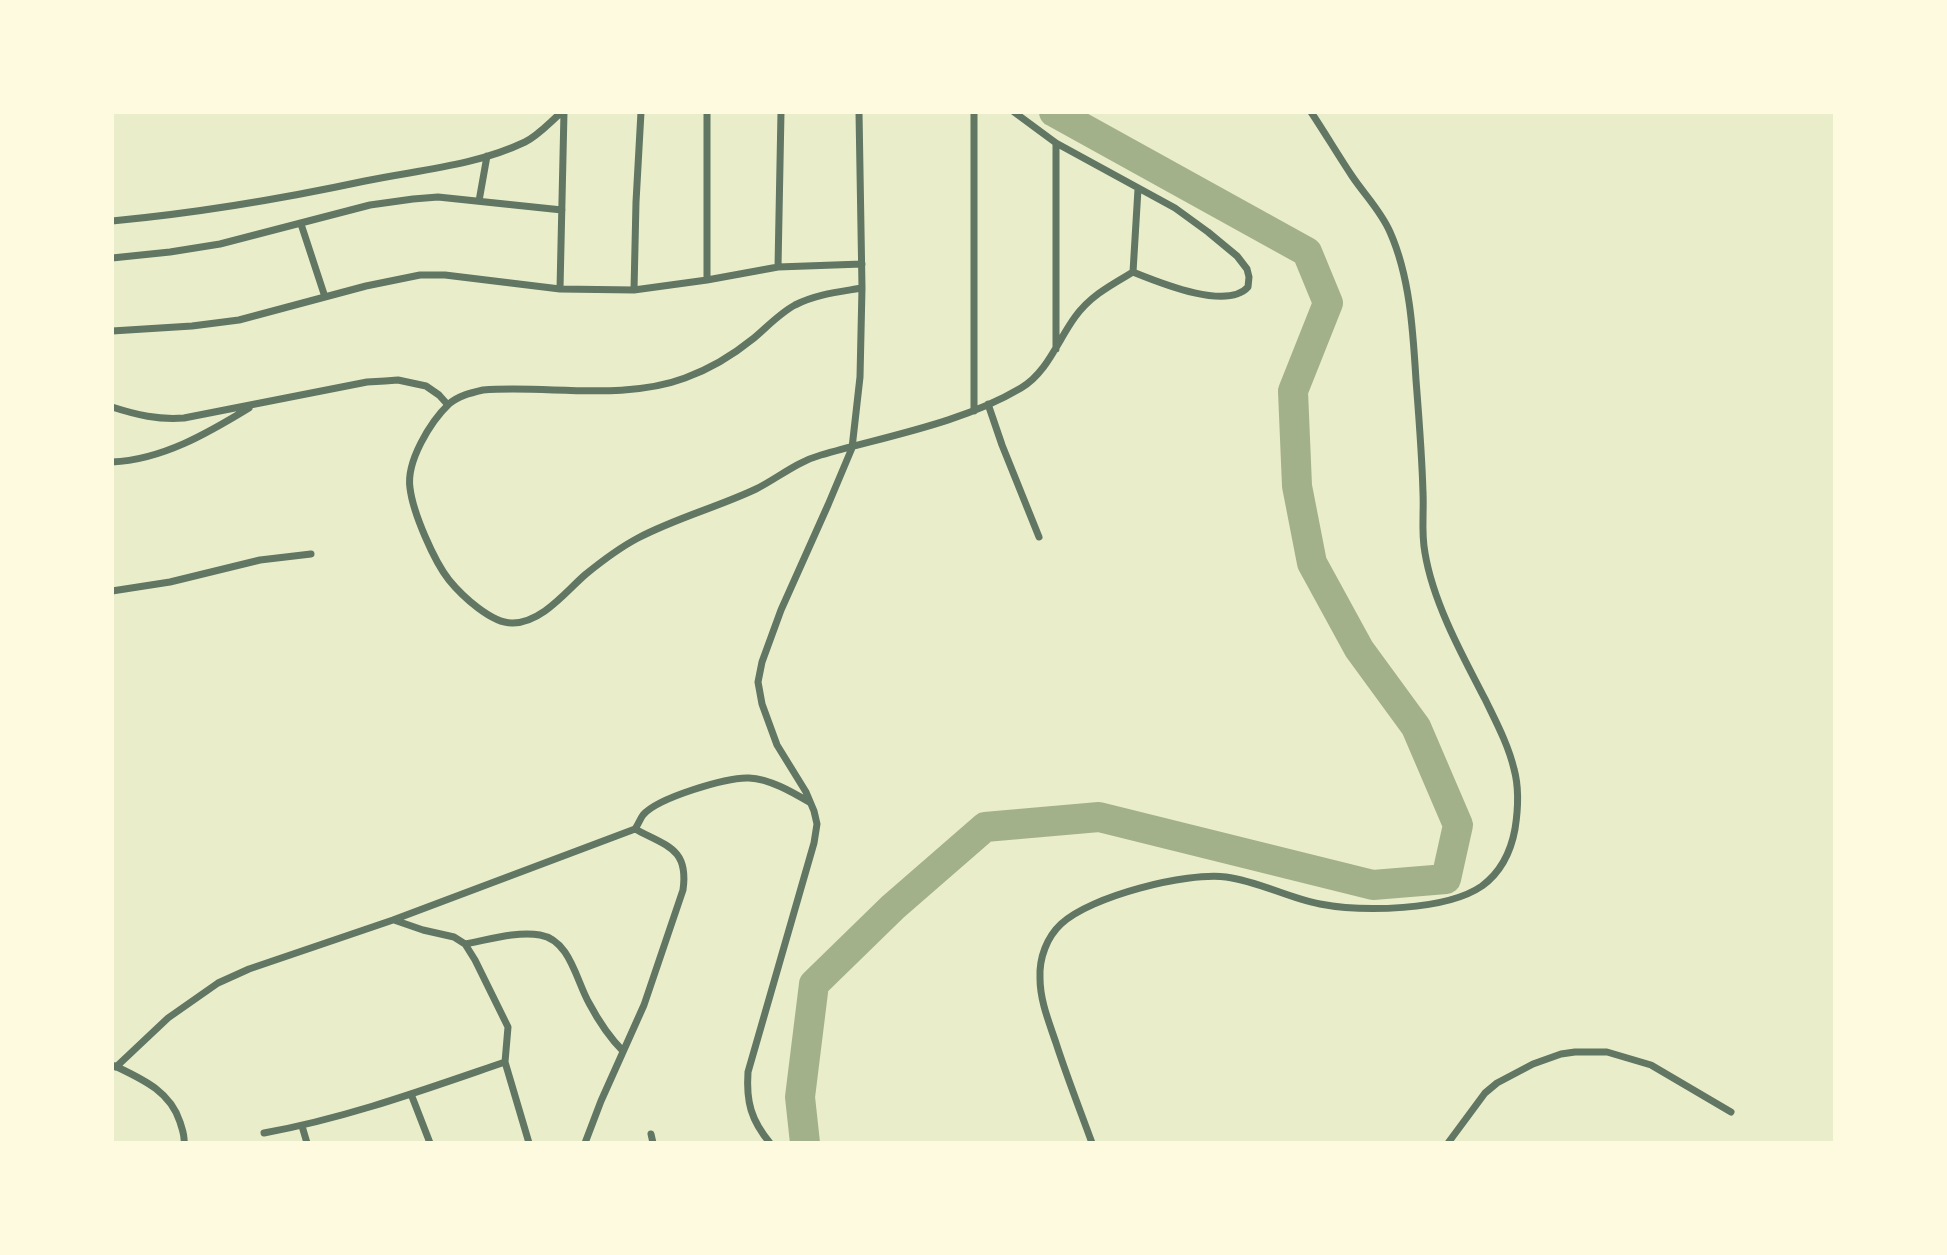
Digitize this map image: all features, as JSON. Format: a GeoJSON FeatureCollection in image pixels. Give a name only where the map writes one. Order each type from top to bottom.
{"type":"FeatureCollection","features":[{"type":"Feature","properties":{"kind":"street"},"geometry":{"type":"LineString","coordinates":[[112,221],[200,211],[319,192],[487,156],[528,140],[563,112]]}},
{"type":"Feature","properties":{"kind":"street"},"geometry":{"type":"LineString","coordinates":[[560,289],[563,112]]}},
{"type":"Feature","properties":{"kind":"street"},"geometry":{"type":"LineString","coordinates":[[634,290],[641,112]]}},
{"type":"Feature","properties":{"kind":"street"},"geometry":{"type":"LineString","coordinates":[[707,112],[707,280]]}},
{"type":"Feature","properties":{"kind":"street"},"geometry":{"type":"LineString","coordinates":[[778,267],[781,112]]}},
{"type":"Feature","properties":{"kind":"street"},"geometry":{"type":"LineString","coordinates":[[770,1143],[757,1127],[750,1111],[748,1072],[814,843],[817,824],[811,803],[800,781],[777,745],[762,704],[758,682],[762,662],[781,610],[852,448],[860,377],[862,288],[859,112]]}},
{"type":"Feature","properties":{"kind":"street"},"geometry":{"type":"LineString","coordinates":[[974,112],[974,411]]}},
{"type":"Feature","properties":{"kind":"street"},"geometry":{"type":"LineString","coordinates":[[1014,112],[1056,143],[1175,208],[1237,256],[1247,269],[1249,277],[1248,286],[1234,296],[1191,293],[1133,272]]}},
{"type":"Feature","properties":{"kind":"street"},"geometry":{"type":"LineString","coordinates":[[1091,1143],[1043,1004],[1039,975],[1046,943],[1062,923],[1088,906],[1120,895],[1154,885],[1203,876],[1228,877],[1319,904],[1344,907],[1373,908],[1432,903],[1467,894],[1484,885],[1500,869],[1511,848],[1515,831],[1518,806],[1515,771],[1500,730],[1458,646],[1433,584],[1425,556],[1414,349],[1400,259],[1385,223],[1311,112]]}},
{"type":"Feature","properties":{"kind":"street"},"geometry":{"type":"LineString","coordinates":[[1056,143],[1056,349]]}},
{"type":"Feature","properties":{"kind":"street"},"geometry":{"type":"LineString","coordinates":[[479,201],[487,156]]}},
{"type":"Feature","properties":{"kind":"street"},"geometry":{"type":"LineString","coordinates":[[1133,272],[1138,190]]}},
{"type":"Feature","properties":{"kind":"street"},"geometry":{"type":"LineString","coordinates":[[112,258],[220,244],[389,201],[438,197],[562,210]]}},
{"type":"Feature","properties":{"kind":"street"},"geometry":{"type":"LineString","coordinates":[[301,224],[325,297]]}},
{"type":"Feature","properties":{"kind":"street"},"geometry":{"type":"LineString","coordinates":[[112,331],[239,320],[366,286],[420,275],[445,275],[560,289],[634,290],[778,267],[862,264]]}},
{"type":"Feature","properties":{"kind":"street"},"geometry":{"type":"LineString","coordinates":[[862,288],[824,294],[794,306],[715,365],[672,383],[630,389],[482,390],[460,397],[448,405],[415,456],[410,474],[410,489],[420,522],[449,580],[492,618],[512,624],[529,620],[542,613],[589,571],[637,538],[755,489],[796,464],[974,411],[1023,387],[1056,349],[1074,317],[1092,297],[1133,272]]}},
{"type":"Feature","properties":{"kind":"street"},"geometry":{"type":"LineString","coordinates":[[112,407],[164,419],[197,416],[366,382],[398,380],[426,386],[439,394],[448,405]]}},
{"type":"Feature","properties":{"kind":"street"},"geometry":{"type":"LineString","coordinates":[[988,404],[1039,537]]}},
{"type":"Feature","properties":{"kind":"street"},"geometry":{"type":"LineString","coordinates":[[112,462],[157,454],[180,445],[202,436],[256,405]]}},
{"type":"Feature","properties":{"kind":"street"},"geometry":{"type":"LineString","coordinates":[[112,591],[170,583],[260,560],[311,554]]}},
{"type":"Feature","properties":{"kind":"street"},"geometry":{"type":"LineString","coordinates":[[184,1143],[185,1137],[176,1109],[166,1097],[154,1086],[114,1066],[168,1018],[218,983],[635,830],[643,815],[652,808],[714,784],[736,779],[759,779],[788,790],[811,803]]}},
{"type":"Feature","properties":{"kind":"street"},"geometry":{"type":"LineString","coordinates":[[585,1143],[644,1005],[683,890],[685,877],[681,859],[673,849],[635,830]]}},
{"type":"Feature","properties":{"kind":"street"},"geometry":{"type":"LineString","coordinates":[[393,920],[454,937],[465,944],[475,960],[508,1027],[505,1062],[529,1143]]}},
{"type":"Feature","properties":{"kind":"street"},"geometry":{"type":"LineString","coordinates":[[465,944],[520,935],[547,937],[567,956],[588,1001],[613,1042],[623,1051]]}},
{"type":"Feature","properties":{"kind":"street"},"geometry":{"type":"LineString","coordinates":[[1448,1143],[1477,1102],[1497,1083],[1533,1064],[1575,1052],[1607,1052],[1651,1065],[1731,1112]]}},
{"type":"Feature","properties":{"kind":"street"},"geometry":{"type":"LineString","coordinates":[[264,1133],[302,1126],[411,1094],[505,1062]]}},
{"type":"Feature","properties":{"kind":"street"},"geometry":{"type":"LineString","coordinates":[[411,1094],[430,1143]]}},
{"type":"Feature","properties":{"kind":"street"},"geometry":{"type":"LineString","coordinates":[[302,1126],[307,1143]]}},
{"type":"Feature","properties":{"kind":"waterway"},"geometry":{"type":"LineString","coordinates":[[805,1143],[800,1097],[814,984],[893,907],[985,827],[1099,817],[1373,885],[1446,879],[1458,825],[1416,727],[1359,649],[1312,563],[1297,486],[1293,391],[1328,303],[1307,252],[1054,112]]}}]}
